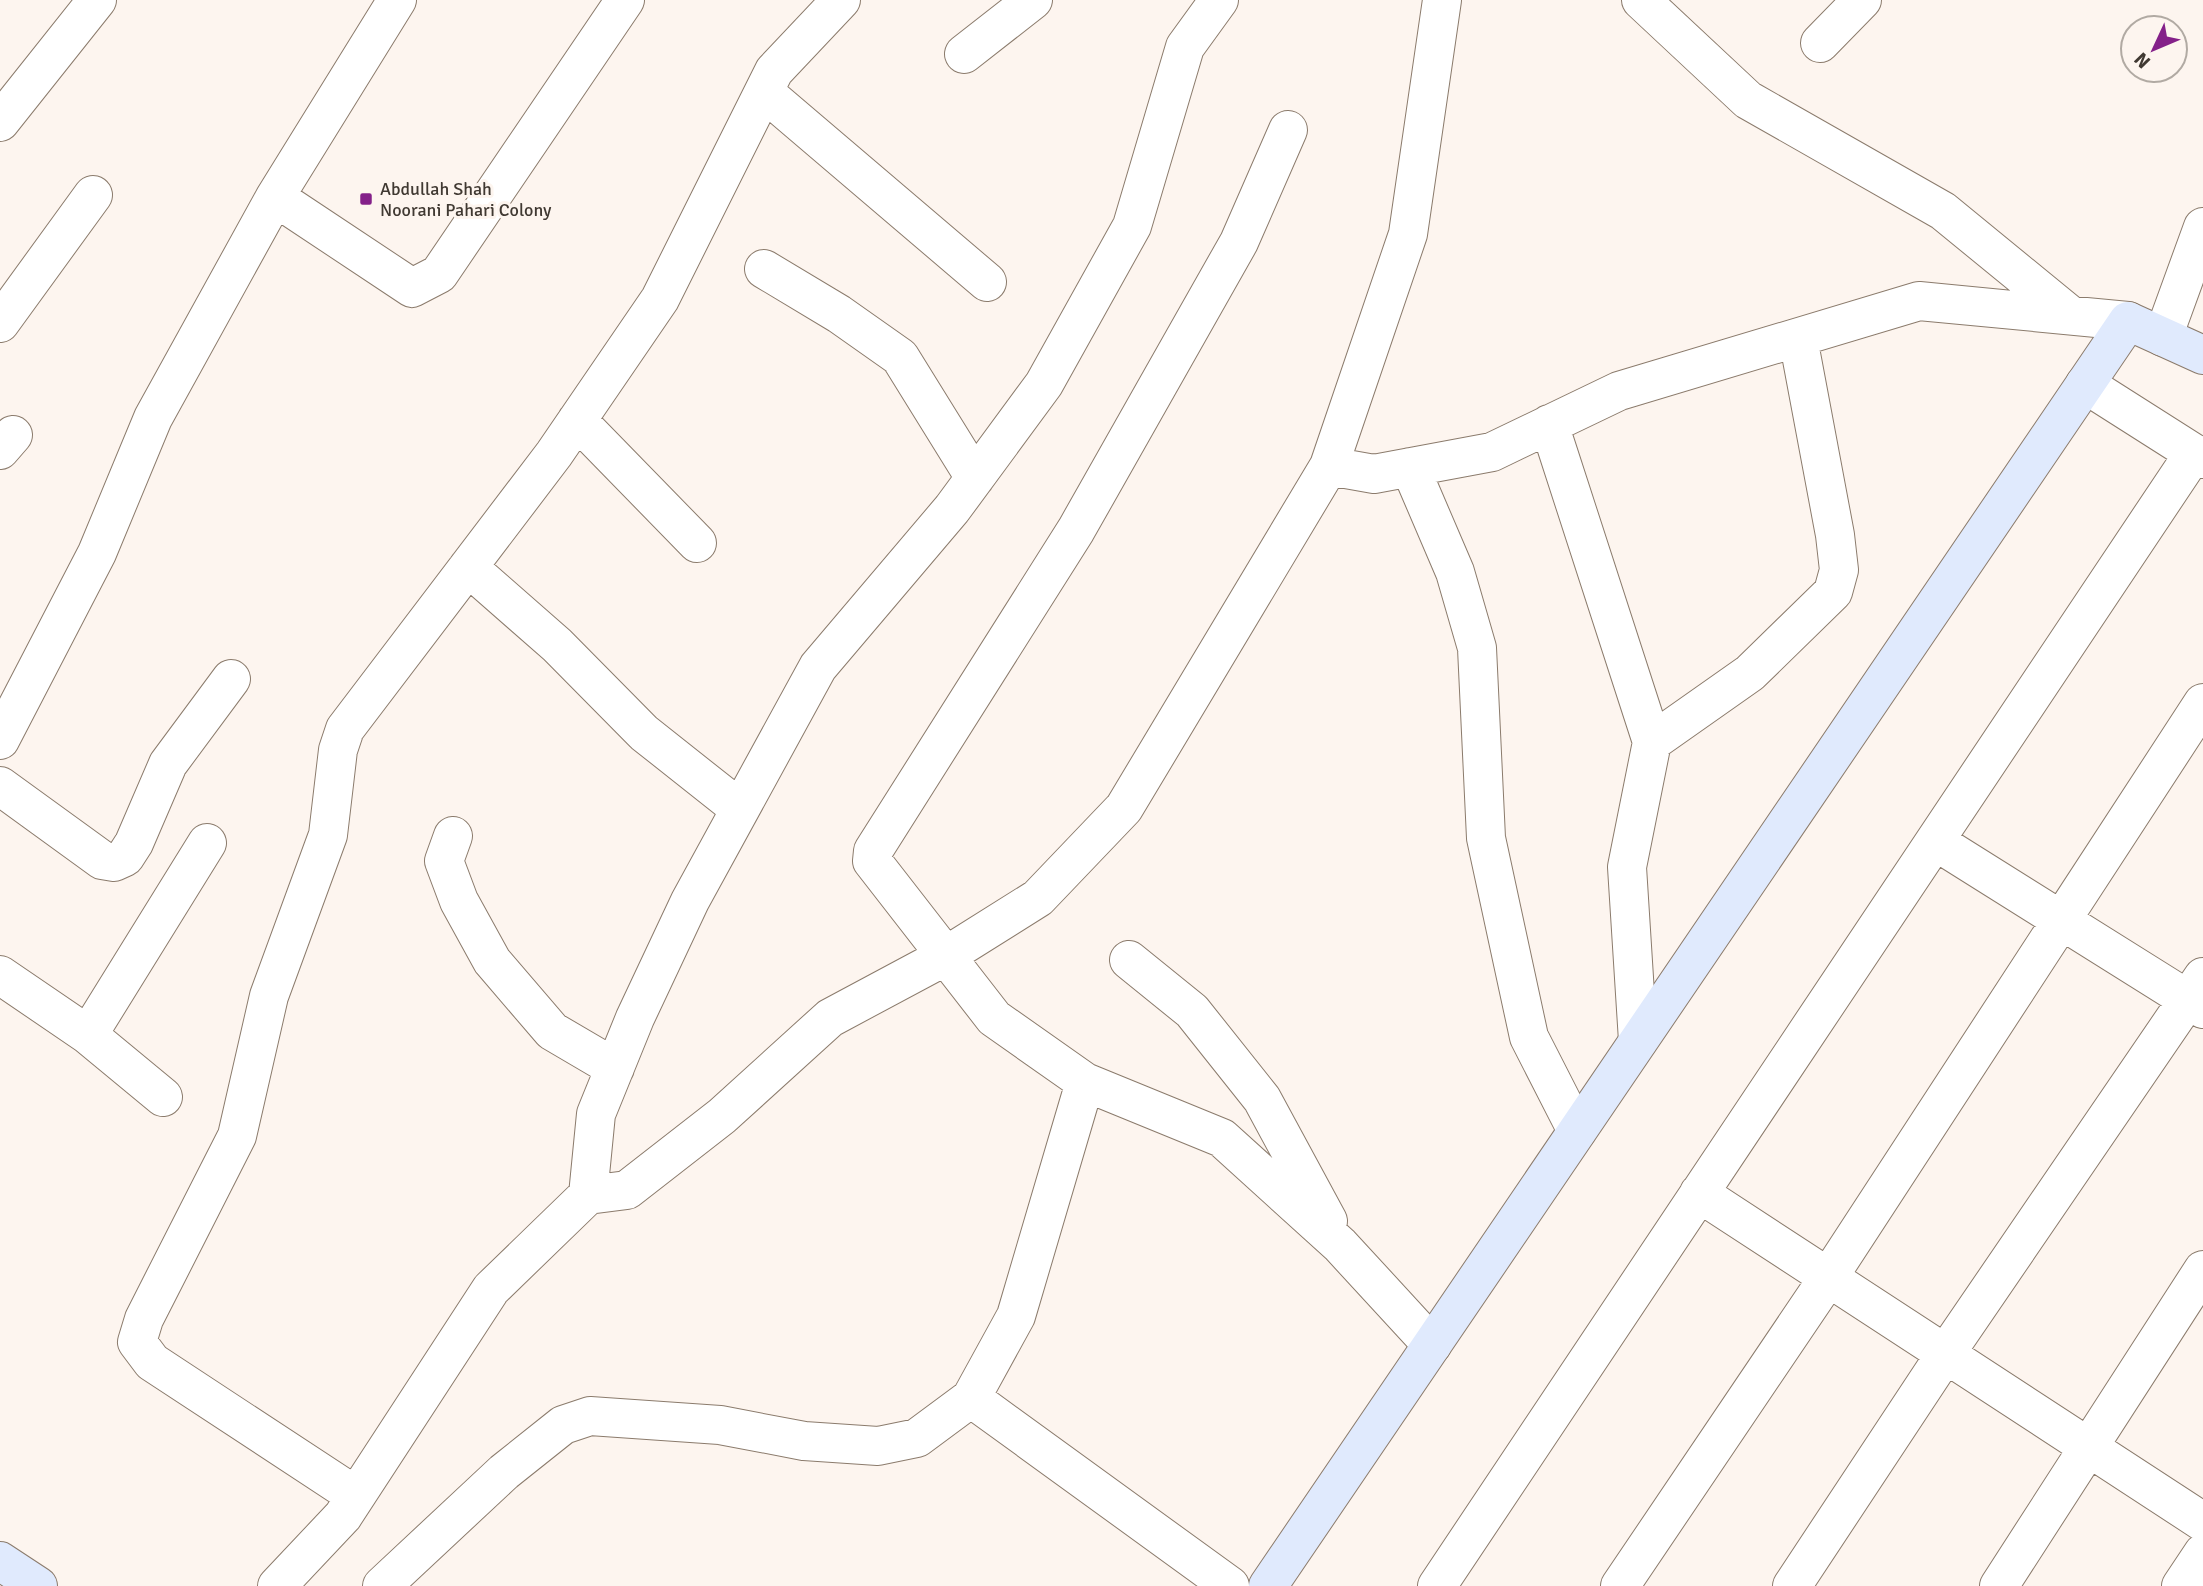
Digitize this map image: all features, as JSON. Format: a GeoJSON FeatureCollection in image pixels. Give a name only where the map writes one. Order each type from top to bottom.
{"type":"FeatureCollection","features":[{"type":"Feature","properties":{"kind":"street"},"geometry":{"type":"LineString","coordinates":[[0,122],[97,0]]}},
{"type":"Feature","properties":{"kind":"street"},"geometry":{"type":"LineString","coordinates":[[0,740],[97,553],[153,418],[275,197],[397,0]]}},
{"type":"Feature","properties":{"kind":"street"},"geometry":{"type":"LineString","coordinates":[[275,197],[412,288],[429,282],[439,274],[625,0]]}},
{"type":"Feature","properties":{"kind":"street"},"geometry":{"type":"LineString","coordinates":[[356,1496],[152,1362],[137,1342],[144,1319],[237,1136],[269,996],[328,835],[338,750],[345,729],[577,420],[660,299],[774,71],[841,0]]}},
{"type":"Feature","properties":{"kind":"street"},"geometry":{"type":"LineString","coordinates":[[964,54],[1033,0]]}},
{"type":"Feature","properties":{"kind":"street"},"geometry":{"type":"LineString","coordinates":[[588,1195],[596,1114],[690,901],[818,667],[975,478],[1044,384],[1132,226],[1185,47],[1219,0]]}},
{"type":"Feature","properties":{"kind":"street"},"geometry":{"type":"LineString","coordinates":[[277,1586],[343,1516],[491,1289],[588,1195],[627,1190],[722,1116],[830,1018],[944,957],[1038,898],[1124,808],[1329,466],[1408,234],[1442,0]]}},
{"type":"Feature","properties":{"kind":"street"},"geometry":{"type":"LineString","coordinates":[[1641,0],[1748,100],[1943,211],[2070,315]]}},
{"type":"Feature","properties":{"kind":"street"},"geometry":{"type":"LineString","coordinates":[[1820,43],[1862,0]]}},
{"type":"Feature","properties":{"kind":"street"},"geometry":{"type":"LineString","coordinates":[[764,92],[987,282]]}},
{"type":"Feature","properties":{"kind":"street"},"geometry":{"type":"LineString","coordinates":[[1288,130],[1239,242],[1076,530],[873,851],[872,861],[876,870],[994,1018],[1085,1082],[1222,1139],[1340,1245],[1432,1345]]}},
{"type":"Feature","properties":{"kind":"street"},"geometry":{"type":"LineString","coordinates":[[0,323],[93,195]]}},
{"type":"Feature","properties":{"kind":"street"},"geometry":{"type":"LineString","coordinates":[[2163,337],[2203,227]]}},
{"type":"Feature","properties":{"kind":"street"},"geometry":{"type":"LineString","coordinates":[[764,269],[839,314],[900,357],[975,478]]}},
{"type":"Feature","properties":{"kind":"street"},"geometry":{"type":"LineString","coordinates":[[1329,466],[1374,474],[1492,452],[1619,391],[1920,301],[2128,321],[2203,355]]}},
{"type":"Feature","properties":{"kind":"street"},"geometry":{"type":"LineString","coordinates":[[1268,1586],[2128,321]]}},
{"type":"Feature","properties":{"kind":"street"},"geometry":{"type":"LineString","coordinates":[[1652,743],[1750,673],[1833,592],[1839,570],[1835,535],[1798,338]]}},
{"type":"Feature","properties":{"kind":"street"},"geometry":{"type":"LineString","coordinates":[[1437,1586],[1935,841],[2199,456],[2085,384]]}},
{"type":"Feature","properties":{"kind":"street"},"geometry":{"type":"LineString","coordinates":[[577,420],[697,543]]}},
{"type":"Feature","properties":{"kind":"street"},"geometry":{"type":"LineString","coordinates":[[1549,424],[1652,743],[1628,867],[1638,1041]]}},
{"type":"Feature","properties":{"kind":"street"},"geometry":{"type":"LineString","coordinates":[[1410,467],[1455,572],[1477,648],[1486,838],[1529,1037],[1577,1131]]}},
{"type":"Feature","properties":{"kind":"street"},"geometry":{"type":"LineString","coordinates":[[468,567],[557,645],[644,733],[740,809]]}},
{"type":"Feature","properties":{"kind":"street"},"geometry":{"type":"LineString","coordinates":[[0,786],[102,860],[114,862],[125,856],[134,843],[168,764],[231,679]]}},
{"type":"Feature","properties":{"kind":"street"},"geometry":{"type":"LineString","coordinates":[[1620,1586],[1828,1278],[2203,703]]}},
{"type":"Feature","properties":{"kind":"street"},"geometry":{"type":"LineString","coordinates":[[453,836],[444,861],[459,901],[492,961],[552,1031],[615,1068]]}},
{"type":"Feature","properties":{"kind":"street"},"geometry":{"type":"LineString","coordinates":[[1792,1586],[1946,1353],[2198,995],[2060,919],[1935,841]]}},
{"type":"Feature","properties":{"kind":"street"},"geometry":{"type":"LineString","coordinates":[[88,1035],[207,843]]}},
{"type":"Feature","properties":{"kind":"street"},"geometry":{"type":"LineString","coordinates":[[1129,960],[1192,1011],[1262,1099],[1340,1245]]}},
{"type":"Feature","properties":{"kind":"street"},"geometry":{"type":"LineString","coordinates":[[0,975],[88,1035],[163,1097]]}},
{"type":"Feature","properties":{"kind":"street"},"geometry":{"type":"LineString","coordinates":[[382,1586],[503,1472],[563,1425],[590,1416],[720,1425],[804,1441],[878,1446],[917,1438],[971,1398],[1016,1316],[1085,1082]]}},
{"type":"Feature","properties":{"kind":"street"},"geometry":{"type":"LineString","coordinates":[[1699,1193],[2091,1446],[2203,1522]]}},
{"type":"Feature","properties":{"kind":"street"},"geometry":{"type":"LineString","coordinates":[[1999,1586],[2203,1270]]}},
{"type":"Feature","properties":{"kind":"street"},"geometry":{"type":"LineString","coordinates":[[971,1398],[1230,1586]]}},
{"type":"Feature","properties":{"kind":"street"},"geometry":{"type":"LineString","coordinates":[[2181,1586],[2203,1553]]}},
{"type":"Feature","properties":{"kind":"street"},"geometry":{"type":"LineString","coordinates":[[0,1560],[38,1586]]}},
{"type":"Feature","properties":{"kind":"place","name":"Abdullah Shah Noorani Pahari Colony"},"geometry":{"type":"Point","coordinates":[366,199]}}]}
